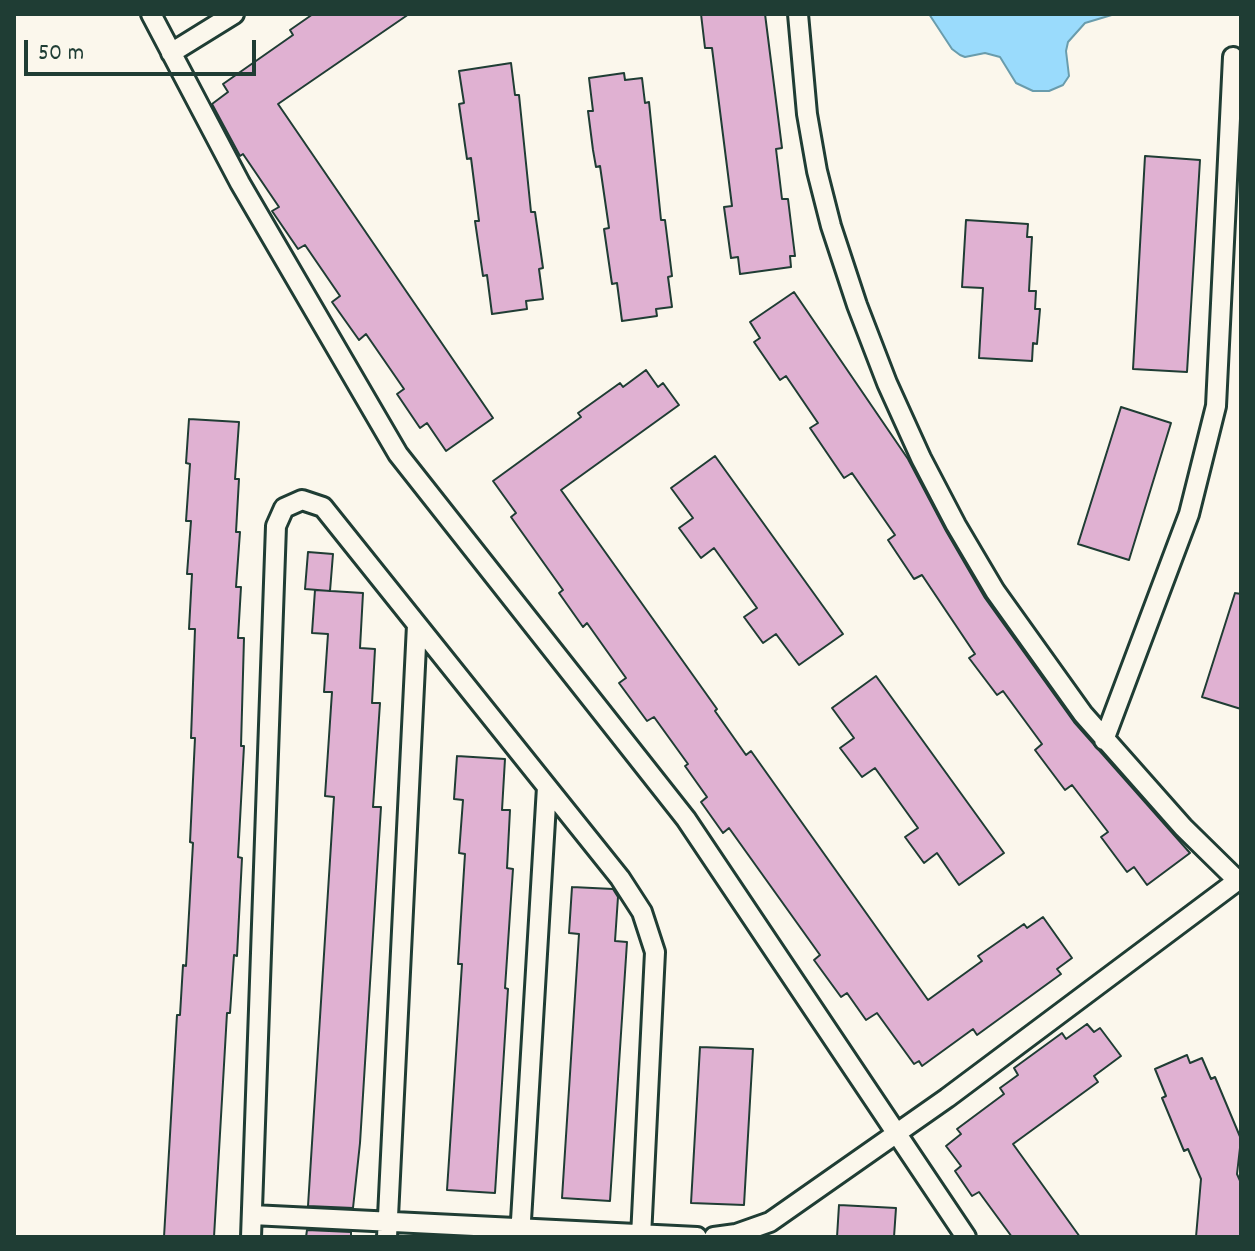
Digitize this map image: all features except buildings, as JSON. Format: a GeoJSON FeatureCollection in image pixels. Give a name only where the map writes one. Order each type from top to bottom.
{"type":"FeatureCollection","features":[{"type":"Feature","properties":{"kind":"lane"},"geometry":{"type":"LineString","coordinates":[[151,14],[240,183],[398,454],[686,819],[966,1237]]}},
{"type":"Feature","properties":{"kind":"lane"},"geometry":{"type":"LineString","coordinates":[[171,53],[234,14]]}},
{"type":"Feature","properties":{"kind":"lane"},"geometry":{"type":"LineString","coordinates":[[714,1237],[769,1230],[1239,879],[1183,827],[1104,740],[1037,653],[995,591],[942,498],[887,383],[831,226],[807,114],[798,14]]}},
{"type":"Feature","properties":{"kind":"lane"},"geometry":{"type":"LineString","coordinates":[[1104,740],[1189,514],[1216,406],[1233,57]]}},
{"type":"Feature","properties":{"kind":"lane"},"geometry":{"type":"LineString","coordinates":[[251,1237],[276,526],[284,508],[302,500],[323,507],[632,894],[650,932],[655,952],[641,1236]]}},
{"type":"Feature","properties":{"kind":"lane"},"geometry":{"type":"LineString","coordinates":[[387,1229],[417,625]]}},
{"type":"Feature","properties":{"kind":"lane"},"geometry":{"type":"LineString","coordinates":[[521,1232],[547,787]]}},
{"type":"Feature","properties":{"kind":"lane"},"geometry":{"type":"LineString","coordinates":[[252,1215],[387,1229],[697,1237]]}},
{"type":"Feature","properties":{"kind":"water"},"geometry":{"type":"Polygon","coordinates":[[[929,14],[1115,14],[1085,23],[1068,42],[1069,76],[1063,85],[1049,91],[1033,91],[1016,83],[1000,57],[985,53],[960,55],[952,49],[929,14]]]}}]}
